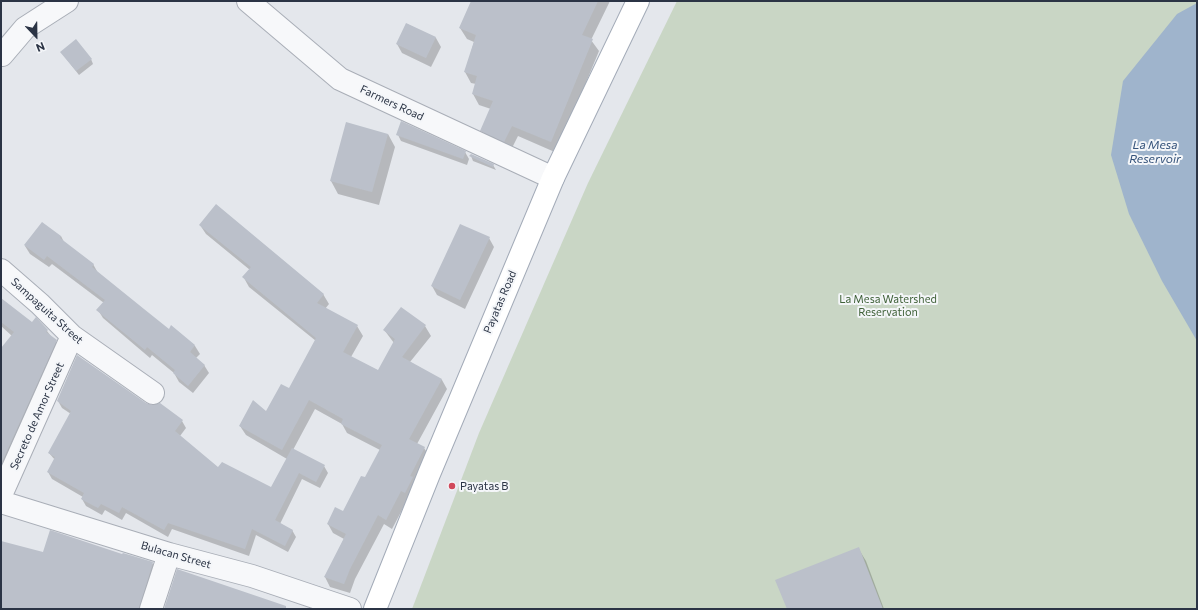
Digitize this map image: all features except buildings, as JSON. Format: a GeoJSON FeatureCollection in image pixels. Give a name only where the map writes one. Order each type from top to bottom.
{"type":"FeatureCollection","features":[{"type":"Feature","properties":{"kind":"main road","name":"Payatas Road"},"geometry":{"type":"LineString","coordinates":[[375,609],[429,474],[553,178],[638,1]]}},
{"type":"Feature","properties":{"kind":"street"},"geometry":{"type":"LineString","coordinates":[[2,55],[26,28],[67,1]]}},
{"type":"Feature","properties":{"kind":"street","name":"Farmers Road"},"geometry":{"type":"LineString","coordinates":[[248,1],[340,79],[553,178]]}},
{"type":"Feature","properties":{"kind":"street","name":"Sampaguita Street"},"geometry":{"type":"LineString","coordinates":[[1,270],[40,304],[72,336],[153,393]]}},
{"type":"Feature","properties":{"kind":"street","name":"Secreto de Amor Street"},"geometry":{"type":"LineString","coordinates":[[1,495],[72,336]]}},
{"type":"Feature","properties":{"kind":"street","name":"Bulacan Street"},"geometry":{"type":"LineString","coordinates":[[1,502],[169,554],[252,576],[350,609]]}},
{"type":"Feature","properties":{"kind":"street"},"geometry":{"type":"LineString","coordinates":[[151,609],[169,554]]}},
{"type":"Feature","properties":{"kind":"green space","name":"La Mesa Watershed Reservation"},"geometry":{"type":"Polygon","coordinates":[[[677,1],[1197,1],[1197,609],[412,609],[479,433],[588,183],[677,1]]]}},
{"type":"Feature","properties":{"kind":"water","name":"La Mesa Reservoir"},"geometry":{"type":"Polygon","coordinates":[[[1197,3],[1197,341],[1162,281],[1129,214],[1111,155],[1123,81],[1177,14],[1197,3]]]}},
{"type":"Feature","properties":{"kind":"place","name":"Payatas B"},"geometry":{"type":"Point","coordinates":[452,486]}}]}
